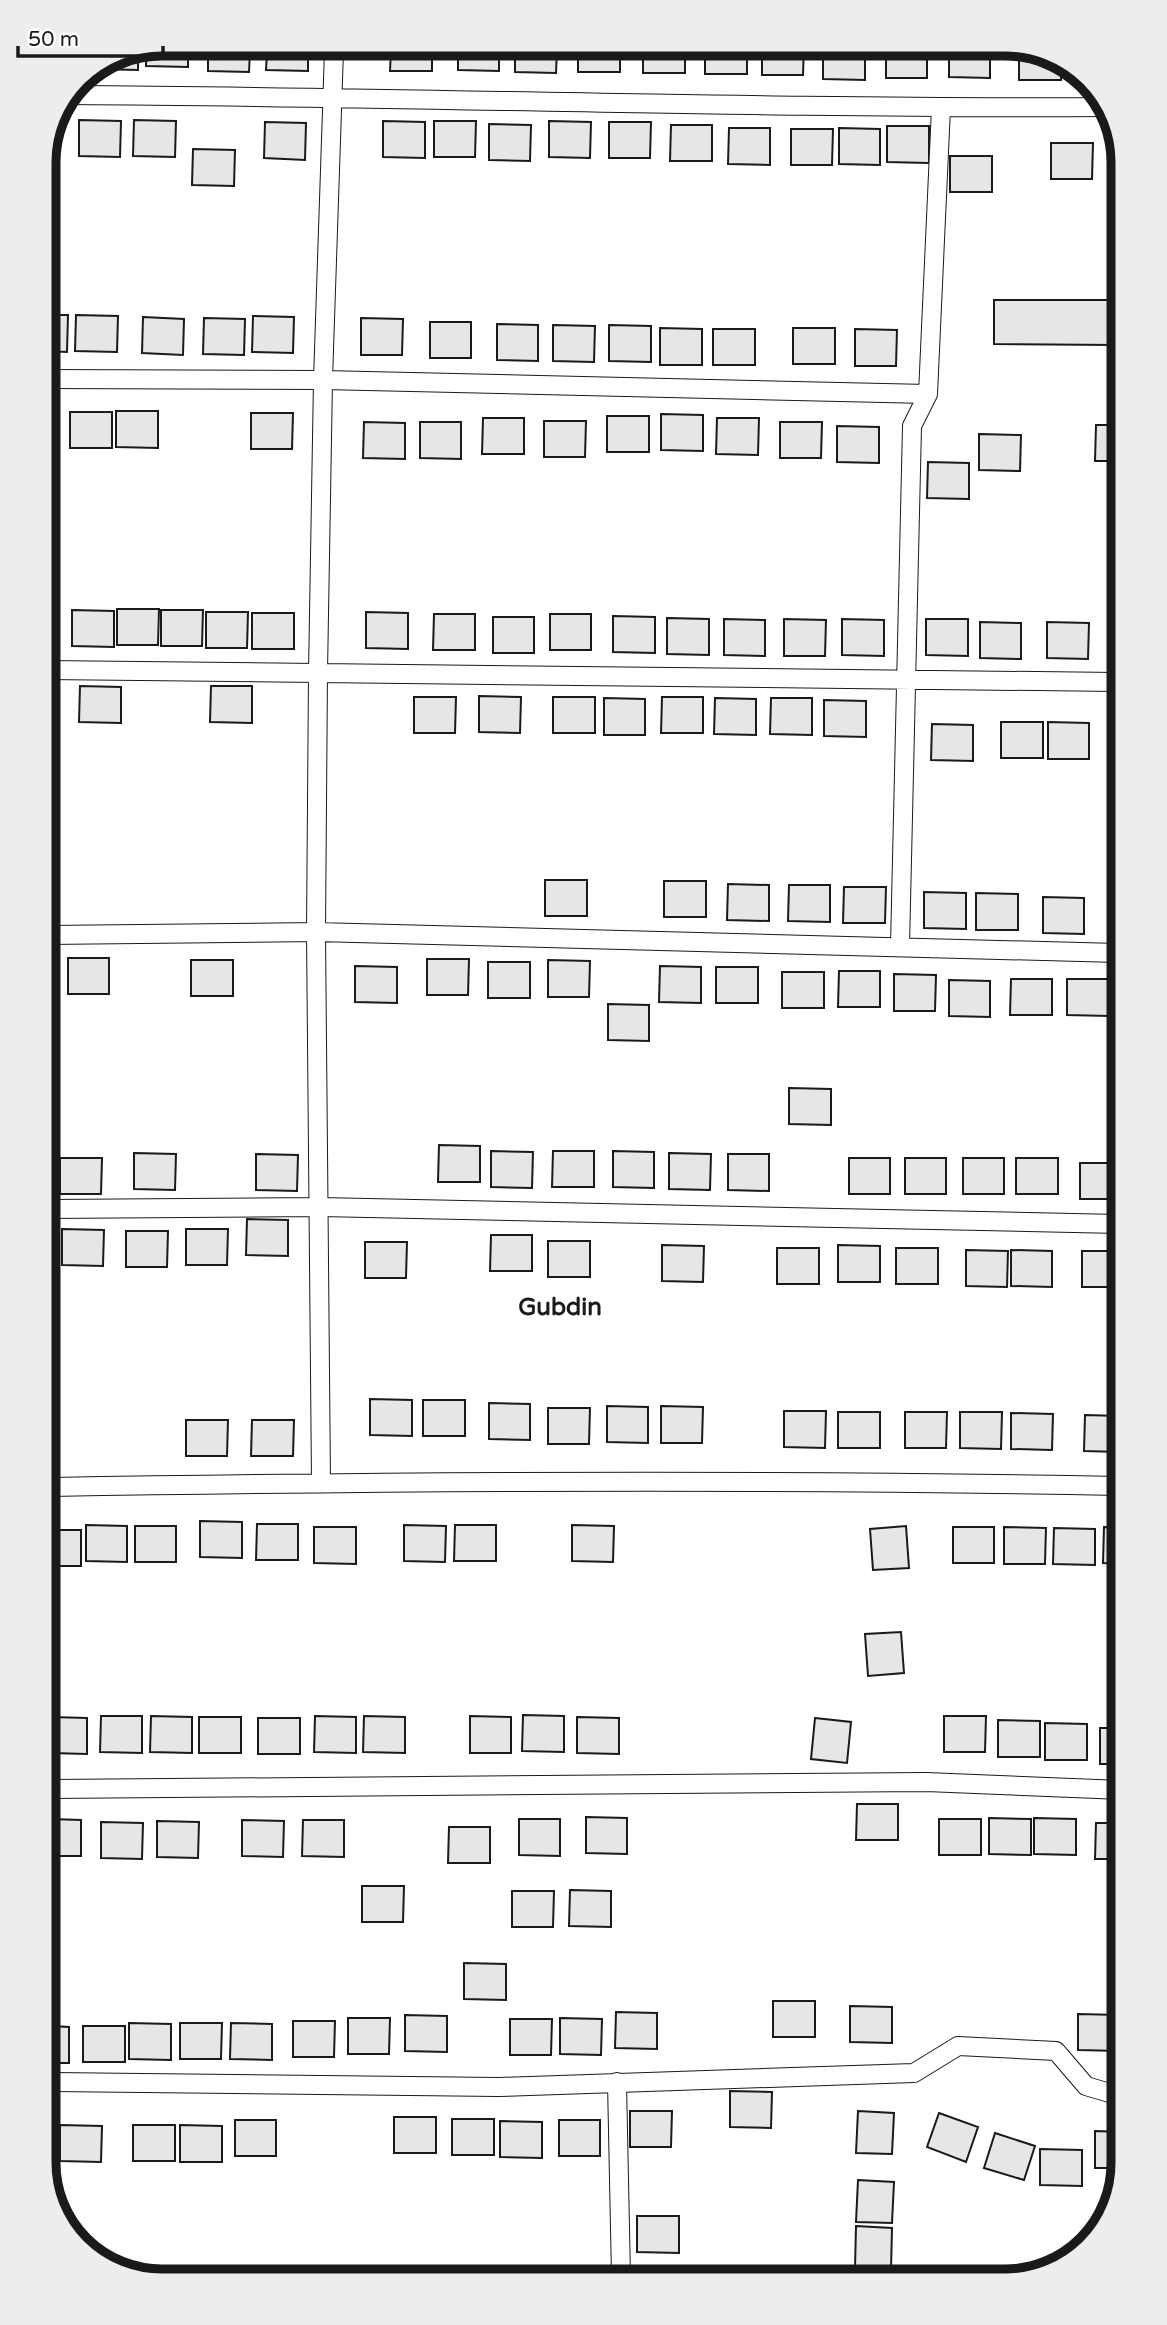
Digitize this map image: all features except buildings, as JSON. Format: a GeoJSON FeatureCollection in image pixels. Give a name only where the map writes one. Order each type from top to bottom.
{"type":"FeatureCollection","features":[{"type":"Feature","properties":{"kind":"street"},"geometry":{"type":"LineString","coordinates":[[321,1482],[316,932],[318,673],[323,380],[334,56]]}},
{"type":"Feature","properties":{"kind":"street"},"geometry":{"type":"LineString","coordinates":[[80,95],[942,108],[1096,107]]}},
{"type":"Feature","properties":{"kind":"street"},"geometry":{"type":"LineString","coordinates":[[900,946],[912,426],[928,394],[942,108]]}},
{"type":"Feature","properties":{"kind":"street"},"geometry":{"type":"LineString","coordinates":[[56,380],[323,380],[928,394]]}},
{"type":"Feature","properties":{"kind":"street"},"geometry":{"type":"LineString","coordinates":[[56,670],[1111,682]]}},
{"type":"Feature","properties":{"kind":"street"},"geometry":{"type":"LineString","coordinates":[[56,935],[316,932],[1111,953]]}},
{"type":"Feature","properties":{"kind":"street"},"geometry":{"type":"LineString","coordinates":[[56,1209],[320,1207],[1111,1224]]}},
{"type":"Feature","properties":{"kind":"street"},"geometry":{"type":"LineString","coordinates":[[56,1487],[321,1482],[901,1482],[1111,1486]]}},
{"type":"Feature","properties":{"kind":"street"},"geometry":{"type":"LineString","coordinates":[[56,1790],[926,1782],[1111,1790]]}},
{"type":"Feature","properties":{"kind":"street"},"geometry":{"type":"LineString","coordinates":[[56,2082],[499,2087],[914,2073],[958,2046],[1056,2051],[1086,2086],[1111,2093]]}},
{"type":"Feature","properties":{"kind":"street"},"geometry":{"type":"LineString","coordinates":[[617,2082],[621,2269]]}},
{"type":"Feature","properties":{"kind":"district","name":"Gubdin"},"geometry":{"type":"Point","coordinates":[560,1307]}}]}
